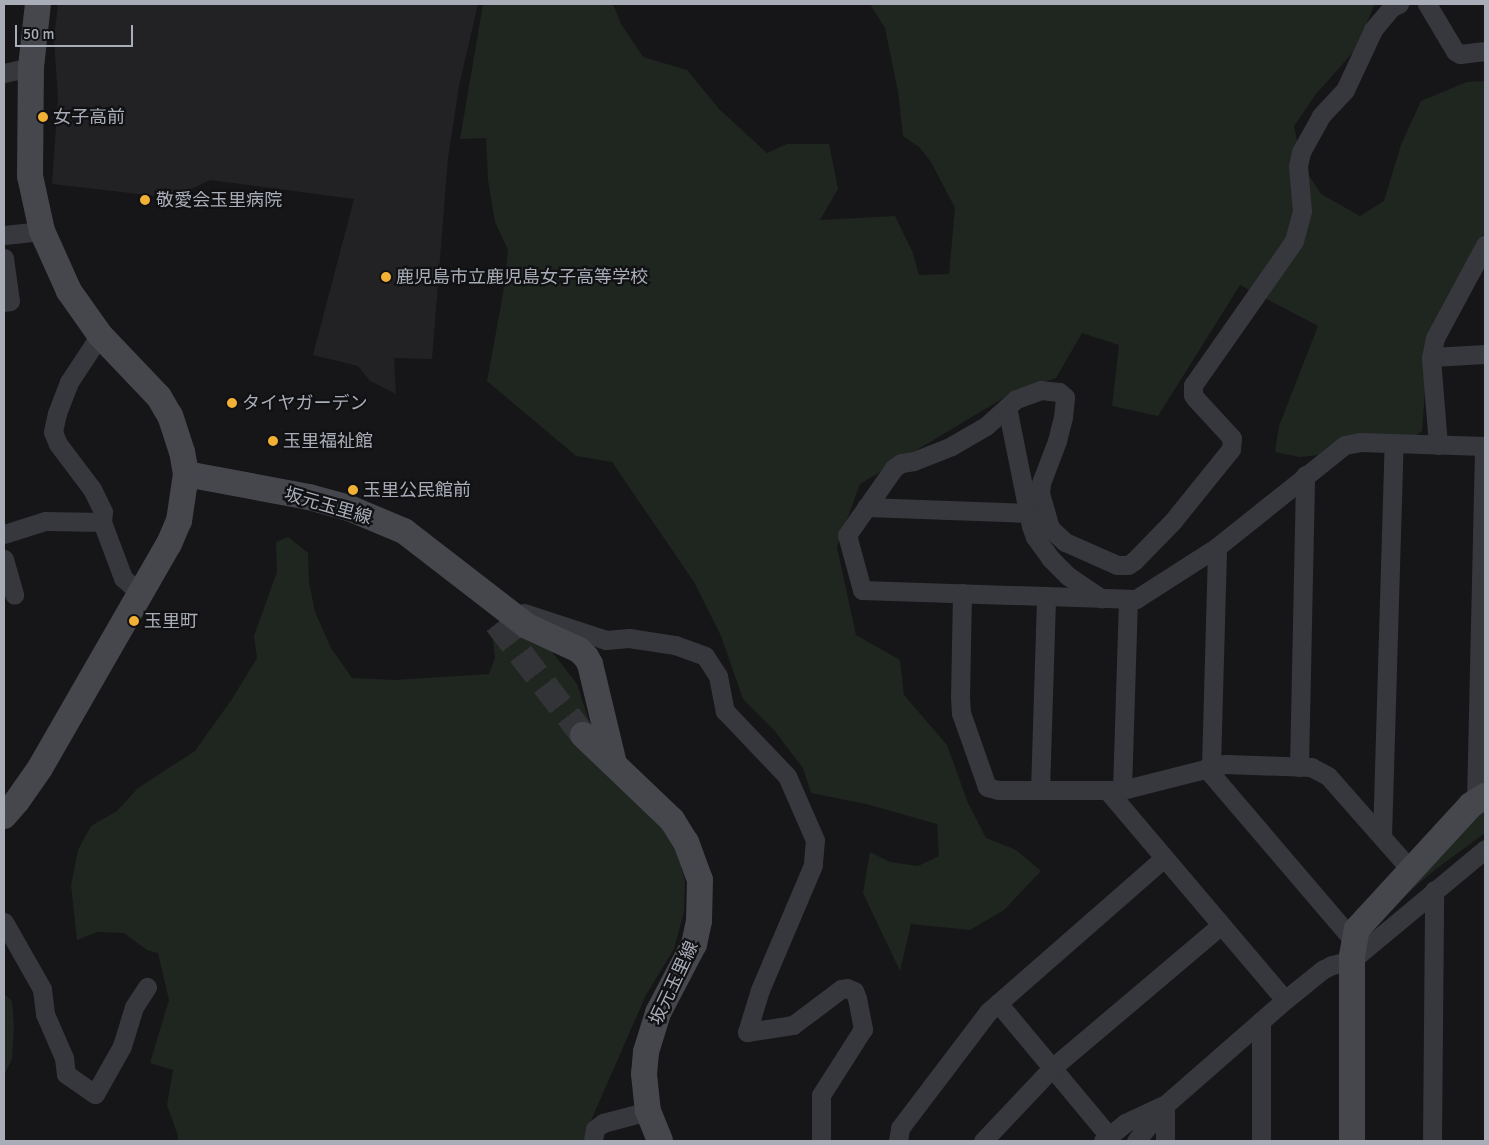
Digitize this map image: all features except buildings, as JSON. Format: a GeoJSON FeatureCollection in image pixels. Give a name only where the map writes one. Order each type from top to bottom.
{"type":"FeatureCollection","features":[{"type":"Feature","properties":{"kind":"street"},"geometry":{"type":"LineString","coordinates":[[4,816],[18,801],[40,768],[169,544],[179,521],[186,474],[177,433],[159,397],[100,335],[69,291],[42,230],[30,176],[31,67],[38,4]]}},
{"type":"Feature","properties":{"kind":"street"},"geometry":{"type":"LineString","coordinates":[[1352,1141],[1353,950],[1357,929],[1411,870],[1481,799],[1485,453],[1438,445],[1360,442],[1345,445],[1217,547],[1136,599],[862,590],[847,535],[894,468],[901,463],[914,461],[952,446],[986,426],[1016,399],[1041,390],[1059,392],[1064,398],[1063,417],[1057,441],[1041,483],[1040,493],[1046,519],[1055,535],[1065,542],[1117,565],[1128,565],[1173,521],[1231,449],[1232,438],[1196,399],[1192,391],[1193,385],[1294,241],[1302,210],[1298,166],[1301,152],[1321,116],[1345,90],[1373,30],[1392,8],[1400,4]]}},
{"type":"Feature","properties":{"kind":"street"},"geometry":{"type":"LineString","coordinates":[[1427,4],[1456,51],[1460,54],[1485,51]]}},
{"type":"Feature","properties":{"kind":"street"},"geometry":{"type":"LineString","coordinates":[[4,73],[31,67]]}},
{"type":"Feature","properties":{"kind":"street"},"geometry":{"type":"LineString","coordinates":[[4,235],[42,230]]}},
{"type":"Feature","properties":{"kind":"street"},"geometry":{"type":"LineString","coordinates":[[1438,445],[1432,357],[1435,338],[1485,245]]}},
{"type":"Feature","properties":{"kind":"street"},"geometry":{"type":"LineString","coordinates":[[4,258],[10,301],[4,302]]}},
{"type":"Feature","properties":{"kind":"street"},"geometry":{"type":"LineString","coordinates":[[100,335],[69,382],[57,413],[53,432],[58,444],[92,489],[103,512],[102,522],[123,578],[141,594]]}},
{"type":"Feature","properties":{"kind":"street"},"geometry":{"type":"LineString","coordinates":[[1432,357],[1485,354]]}},
{"type":"Feature","properties":{"kind":"street"},"geometry":{"type":"LineString","coordinates":[[1007,408],[1028,513],[1035,537],[1050,558],[1068,576],[1102,598]]}},
{"type":"Feature","properties":{"kind":"street"},"geometry":{"type":"LineString","coordinates":[[1382,838],[1394,443]]}},
{"type":"Feature","properties":{"kind":"street","name":"坂元玉里線"},"geometry":{"type":"LineString","coordinates":[[186,474],[309,497],[349,508],[404,531],[456,572],[498,614],[578,650],[586,657],[590,664],[614,764]]}},
{"type":"Feature","properties":{"kind":"street"},"geometry":{"type":"LineString","coordinates":[[1299,767],[1305,475]]}},
{"type":"Feature","properties":{"kind":"street"},"geometry":{"type":"LineString","coordinates":[[866,507],[1028,513]]}},
{"type":"Feature","properties":{"kind":"street"},"geometry":{"type":"LineString","coordinates":[[4,534],[45,521],[102,522]]}},
{"type":"Feature","properties":{"kind":"street"},"geometry":{"type":"LineString","coordinates":[[1217,547],[1209,767],[1353,950]]}},
{"type":"Feature","properties":{"kind":"street"},"geometry":{"type":"LineString","coordinates":[[4,559],[14,595]]}},
{"type":"Feature","properties":{"kind":"street"},"geometry":{"type":"LineString","coordinates":[[962,593],[961,713],[979,759],[987,786],[998,790],[1114,790],[1225,764],[1311,767],[1328,776],[1411,870]]}},
{"type":"Feature","properties":{"kind":"street"},"geometry":{"type":"LineString","coordinates":[[1040,790],[1046,596]]}},
{"type":"Feature","properties":{"kind":"street"},"geometry":{"type":"LineString","coordinates":[[1128,599],[1114,790],[1164,858],[1285,1000]]}},
{"type":"Feature","properties":{"kind":"street"},"geometry":{"type":"LineString","coordinates":[[498,614],[606,640],[629,638],[675,645],[705,656],[718,676],[725,711],[787,776],[815,840],[813,865],[760,990],[747,1032],[793,1025],[841,989],[847,988],[854,991],[863,1029],[820,1095],[821,1141]]}},
{"type":"Feature","properties":{"kind":"street","name":"坂元玉里線"},"geometry":{"type":"LineString","coordinates":[[583,735],[672,820],[686,842],[700,880],[699,921],[694,944],[651,1030],[644,1074],[648,1110],[660,1141]]}},
{"type":"Feature","properties":{"kind":"street"},"geometry":{"type":"LineString","coordinates":[[1136,1141],[1165,1105],[1261,1020],[1322,970],[1353,950],[1434,890],[1485,849]]}},
{"type":"Feature","properties":{"kind":"street"},"geometry":{"type":"LineString","coordinates":[[898,1141],[900,1128],[988,1012],[1164,858]]}},
{"type":"Feature","properties":{"kind":"street"},"geometry":{"type":"LineString","coordinates":[[1432,1141],[1434,890]]}},
{"type":"Feature","properties":{"kind":"street"},"geometry":{"type":"LineString","coordinates":[[4,922],[42,989],[45,1014],[64,1058],[66,1074],[95,1094],[122,1046],[134,1006],[147,987]]}},
{"type":"Feature","properties":{"kind":"street"},"geometry":{"type":"LineString","coordinates":[[983,1141],[1052,1068],[1221,925]]}},
{"type":"Feature","properties":{"kind":"street"},"geometry":{"type":"LineString","coordinates":[[998,1003],[1052,1068],[1106,1139],[1125,1123],[1165,1105]]}},
{"type":"Feature","properties":{"kind":"street"},"geometry":{"type":"LineString","coordinates":[[1261,1020],[1261,1141]]}},
{"type":"Feature","properties":{"kind":"street"},"geometry":{"type":"LineString","coordinates":[[1165,1105],[1165,1141]]}},
{"type":"Feature","properties":{"kind":"street"},"geometry":{"type":"LineString","coordinates":[[593,1141],[595,1129],[603,1123],[648,1110]]}},
{"type":"Feature","properties":{"kind":"shaded area","name":"鹿児島市立鹿児島女子高等学校"},"geometry":{"type":"Polygon","coordinates":[[[58,4],[478,4],[459,86],[448,158],[432,359],[394,358],[396,394],[370,381],[358,366],[313,355],[354,199],[210,180],[173,198],[52,184],[58,98],[54,38],[58,4]]]}},
{"type":"Feature","properties":{"kind":"shaded area"},"geometry":{"type":"Polygon","coordinates":[[[483,4],[613,4],[621,24],[643,57],[687,70],[719,109],[767,153],[787,144],[829,144],[838,189],[820,220],[895,216],[912,251],[919,275],[949,274],[955,208],[931,162],[919,147],[903,136],[898,92],[885,28],[870,4],[1377,4],[1374,6],[1355,50],[1316,94],[1294,126],[1302,165],[1321,194],[1360,216],[1384,201],[1401,145],[1421,101],[1467,82],[1485,81],[1485,232],[1451,299],[1426,377],[1422,431],[1401,446],[1300,457],[1275,452],[1279,426],[1318,326],[1240,285],[1158,416],[1112,406],[1119,345],[1082,333],[1056,378],[1012,393],[860,484],[837,547],[856,635],[900,660],[904,695],[947,745],[968,803],[986,838],[1016,850],[1041,871],[1004,910],[970,930],[911,924],[900,971],[863,893],[870,852],[890,862],[918,866],[939,856],[937,824],[866,804],[811,793],[803,768],[773,729],[743,699],[721,636],[694,582],[612,462],[576,456],[487,381],[503,294],[508,250],[495,222],[488,180],[486,138],[460,139],[483,4]]]}},
{"type":"Feature","properties":{"kind":"shaded area"},"geometry":{"type":"Polygon","coordinates":[[[288,537],[308,553],[309,582],[315,612],[331,648],[352,678],[394,680],[489,674],[495,658],[492,632],[502,624],[550,649],[577,684],[595,739],[673,837],[685,881],[684,912],[674,949],[646,995],[586,1132],[587,1141],[178,1141],[167,1105],[173,1070],[150,1063],[169,1000],[158,953],[147,950],[124,933],[97,932],[77,940],[71,885],[78,850],[91,826],[117,811],[138,788],[195,751],[232,699],[257,658],[254,636],[277,572],[276,542],[288,537]]]}},
{"type":"Feature","properties":{"kind":"shaded area"},"geometry":{"type":"Polygon","coordinates":[[[1485,805],[1485,833],[1436,869],[1382,915],[1485,805]]]}},
{"type":"Feature","properties":{"kind":"shaded area"},"geometry":{"type":"Polygon","coordinates":[[[4,994],[12,1001],[14,1025],[12,1059],[4,1075],[4,994]]]}},
{"type":"Feature","properties":{"kind":"tunnel"},"geometry":{"type":"LineString","coordinates":[[497,623],[583,735]]}},
{"type":"Feature","properties":{"kind":"place","name":"女子高前"},"geometry":{"type":"Point","coordinates":[43,117]}},
{"type":"Feature","properties":{"kind":"place","name":"敬愛会玉里病院"},"geometry":{"type":"Point","coordinates":[145,200]}},
{"type":"Feature","properties":{"kind":"place","name":"鹿児島市立鹿児島女子高等学校"},"geometry":{"type":"Point","coordinates":[386,277]}},
{"type":"Feature","properties":{"kind":"place","name":"タイヤガーデン"},"geometry":{"type":"Point","coordinates":[232,403]}},
{"type":"Feature","properties":{"kind":"place","name":"玉里福祉館"},"geometry":{"type":"Point","coordinates":[273,441]}},
{"type":"Feature","properties":{"kind":"place","name":"玉里公民館前"},"geometry":{"type":"Point","coordinates":[353,490]}},
{"type":"Feature","properties":{"kind":"place","name":"玉里町"},"geometry":{"type":"Point","coordinates":[134,621]}}]}
